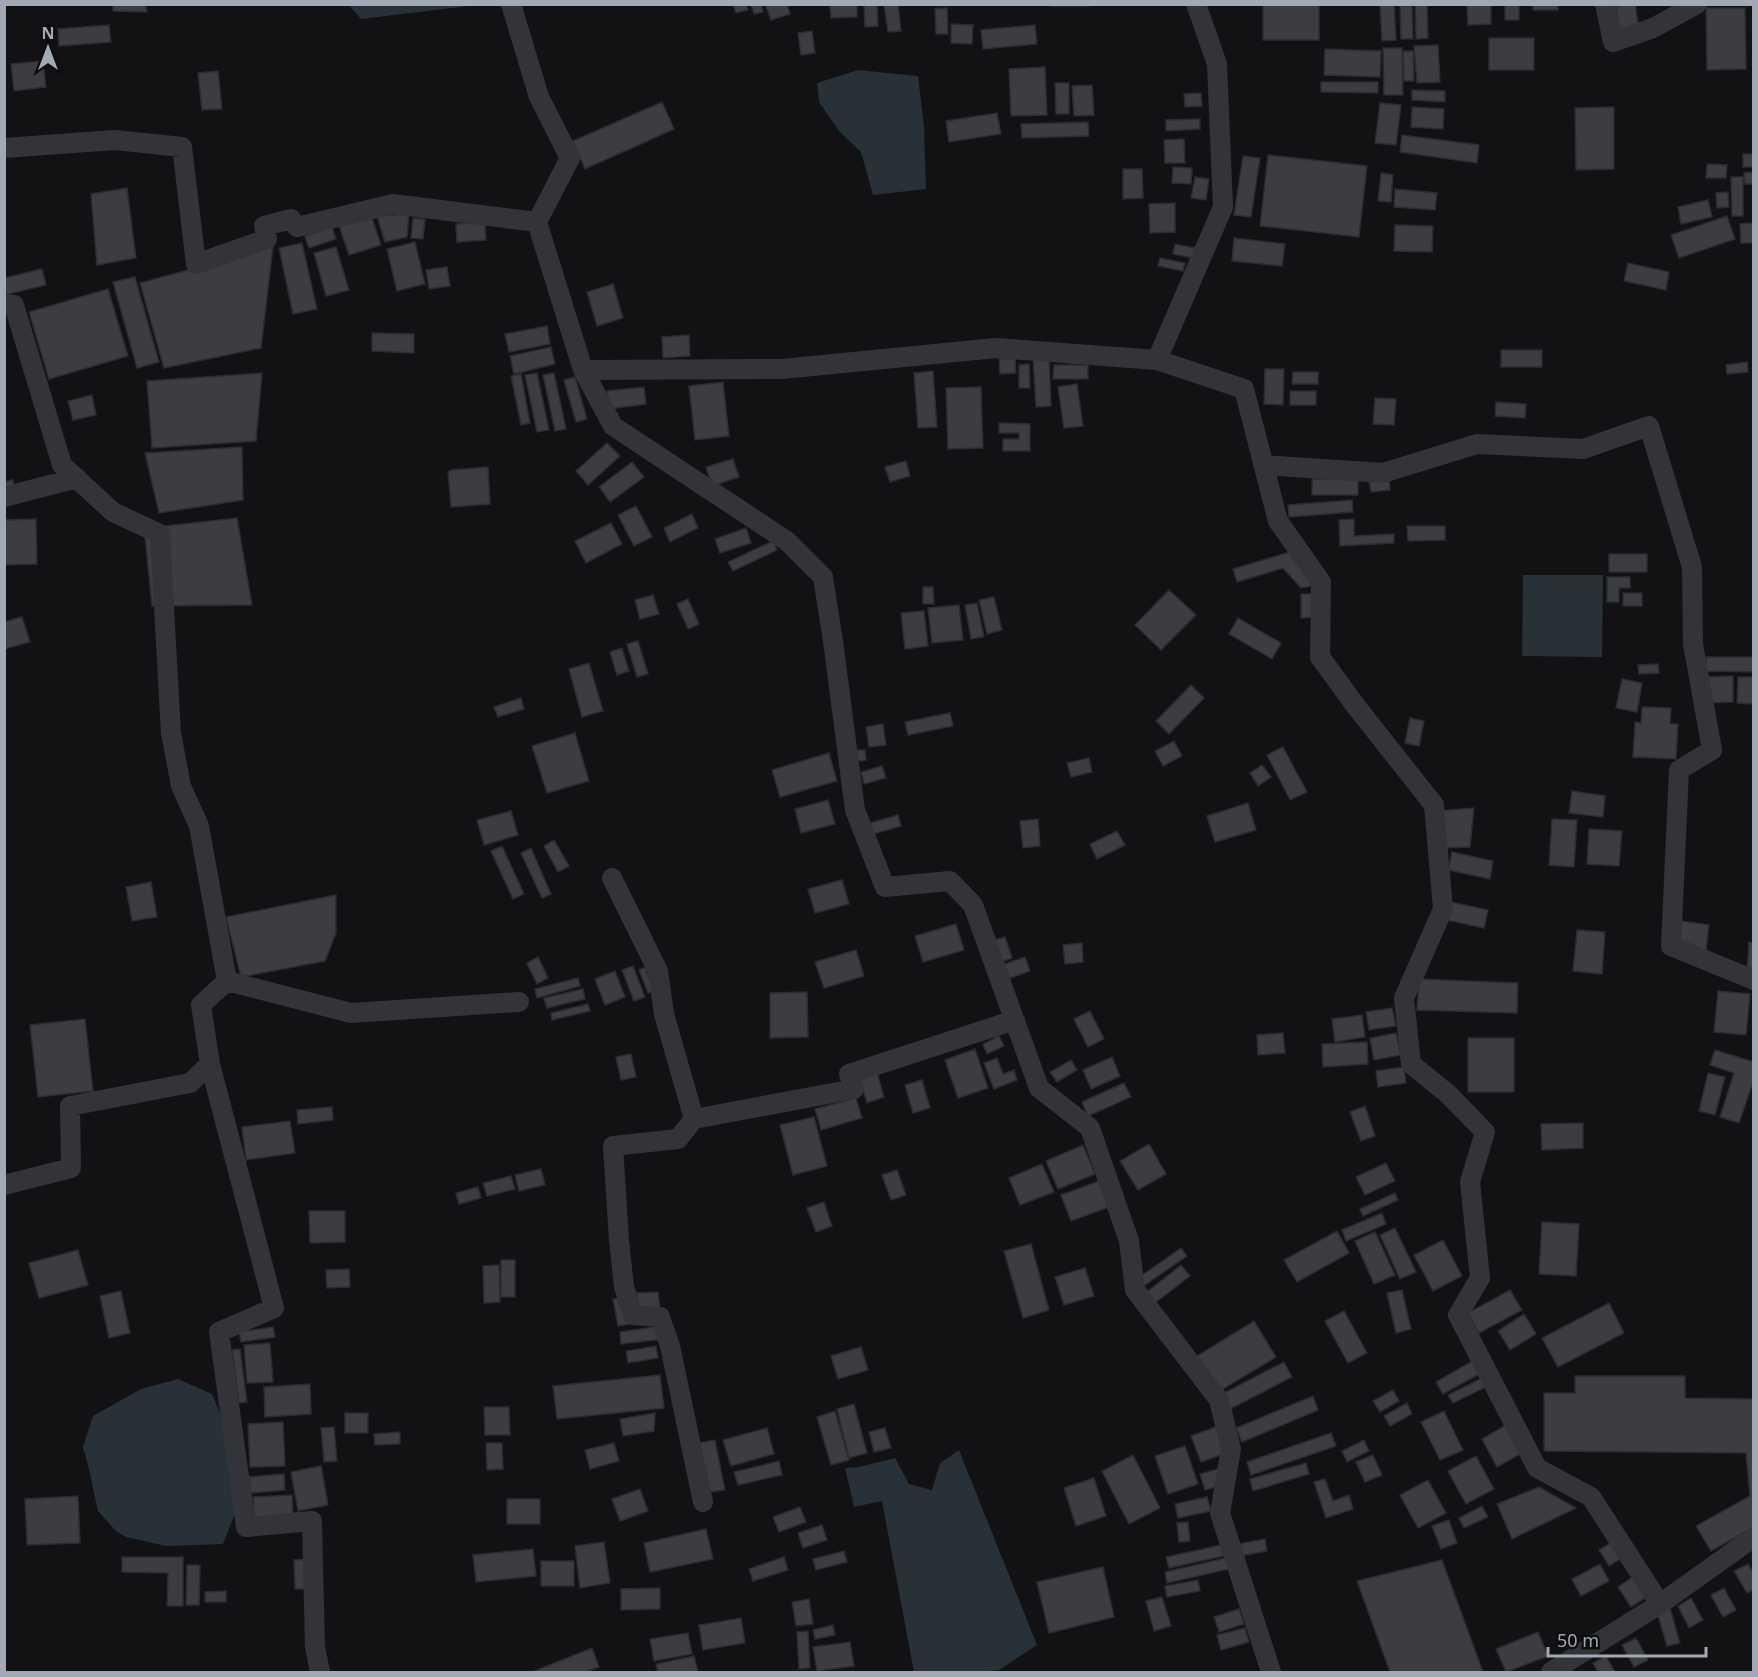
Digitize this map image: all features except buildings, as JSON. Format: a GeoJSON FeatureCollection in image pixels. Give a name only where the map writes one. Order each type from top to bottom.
{"type":"FeatureCollection","features":[{"type":"Feature","properties":{"kind":"street"},"geometry":{"type":"LineString","coordinates":[[511,4],[539,97],[570,158],[537,222],[583,370],[613,426],[787,541],[823,577],[855,810],[885,887],[950,881],[973,905],[1040,1088],[1090,1128],[1129,1240],[1135,1290],[1219,1400],[1231,1449],[1220,1513],[1271,1672]]}},
{"type":"Feature","properties":{"kind":"street"},"geometry":{"type":"LineString","coordinates":[[1157,360],[1223,207],[1217,64],[1196,4]]}},
{"type":"Feature","properties":{"kind":"street"},"geometry":{"type":"LineString","coordinates":[[1605,4],[1613,42],[1653,28],[1696,4]]}},
{"type":"Feature","properties":{"kind":"street"},"geometry":{"type":"LineString","coordinates":[[4,148],[115,140],[182,147],[196,264],[267,239],[264,226],[291,219],[297,227],[393,204],[537,222]]}},
{"type":"Feature","properties":{"kind":"street"},"geometry":{"type":"LineString","coordinates":[[4,304],[14,305],[62,465],[112,512],[160,534],[171,733],[181,786],[199,826],[227,981]]}},
{"type":"Feature","properties":{"kind":"street"},"geometry":{"type":"LineString","coordinates":[[583,370],[782,369],[996,348],[1157,360],[1244,389],[1278,521],[1321,582],[1320,657],[1434,805],[1443,909],[1404,998],[1411,1064],[1448,1094],[1485,1132],[1470,1182],[1480,1278],[1458,1315],[1537,1468],[1591,1497],[1659,1604]]}},
{"type":"Feature","properties":{"kind":"street"},"geometry":{"type":"LineString","coordinates":[[1264,465],[1383,473],[1477,444],[1583,449],[1649,426],[1692,567],[1693,644],[1712,750],[1679,770],[1671,946],[1754,980]]}},
{"type":"Feature","properties":{"kind":"street"},"geometry":{"type":"LineString","coordinates":[[4,497],[77,478]]}},
{"type":"Feature","properties":{"kind":"street"},"geometry":{"type":"LineString","coordinates":[[612,878],[658,971],[664,1014],[694,1119]]}},
{"type":"Feature","properties":{"kind":"street"},"geometry":{"type":"LineString","coordinates":[[227,981],[351,1013],[519,1002]]}},
{"type":"Feature","properties":{"kind":"street"},"geometry":{"type":"LineString","coordinates":[[227,981],[201,1005],[210,1064],[274,1308],[219,1332],[246,1527],[312,1521],[315,1647],[320,1672]]}},
{"type":"Feature","properties":{"kind":"street"},"geometry":{"type":"LineString","coordinates":[[703,1502],[670,1346],[660,1317],[633,1315],[624,1287],[613,1146],[678,1139],[694,1119],[854,1089],[849,1074],[1015,1020]]}},
{"type":"Feature","properties":{"kind":"street"},"geometry":{"type":"LineString","coordinates":[[4,1185],[71,1168],[70,1106],[190,1083],[210,1064]]}},
{"type":"Feature","properties":{"kind":"street"},"geometry":{"type":"LineString","coordinates":[[1551,1672],[1659,1604],[1754,1537]]}},
{"type":"Feature","properties":{"kind":"shaded area"},"geometry":{"type":"Polygon","coordinates":[[[349,5],[477,5],[361,19],[349,5]]]}},
{"type":"Feature","properties":{"kind":"shaded area"},"geometry":{"type":"Polygon","coordinates":[[[858,70],[918,76],[924,127],[926,189],[873,195],[861,152],[839,131],[819,102],[817,83],[858,70]]]}},
{"type":"Feature","properties":{"kind":"shaded area"},"geometry":{"type":"Polygon","coordinates":[[[1523,575],[1603,575],[1602,657],[1522,656],[1523,575]]]}},
{"type":"Feature","properties":{"kind":"shaded area"},"geometry":{"type":"Polygon","coordinates":[[[178,1379],[212,1394],[228,1433],[235,1513],[223,1544],[166,1546],[126,1537],[116,1531],[98,1511],[83,1447],[93,1416],[141,1389],[178,1379]]]}},
{"type":"Feature","properties":{"kind":"shaded area"},"geometry":{"type":"Polygon","coordinates":[[[959,1450],[1037,1645],[999,1670],[914,1672],[882,1501],[854,1507],[845,1468],[895,1458],[909,1484],[932,1490],[940,1463],[959,1450]]]}}]}
